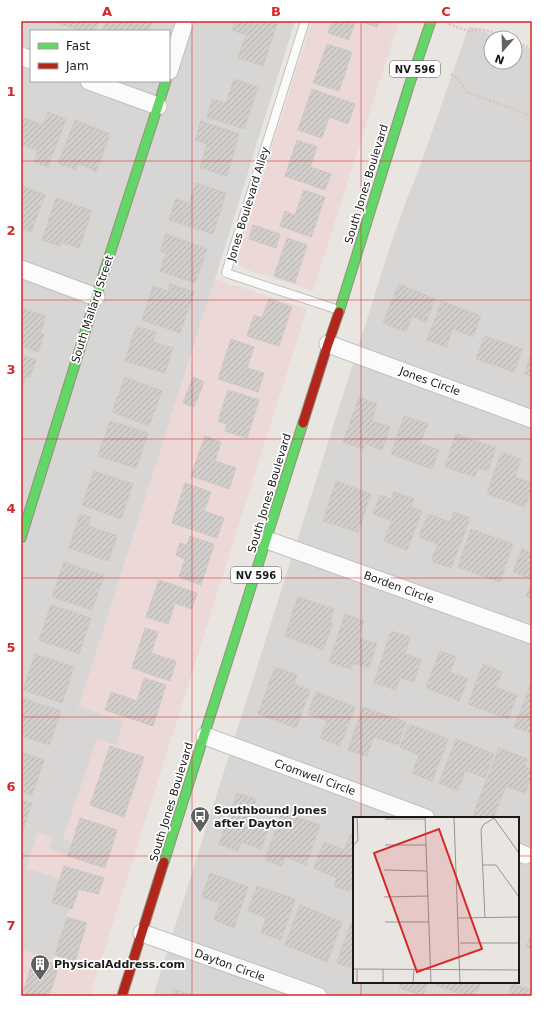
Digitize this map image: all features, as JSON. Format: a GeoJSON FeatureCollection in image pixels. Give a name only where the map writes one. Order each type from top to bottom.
{"type":"FeatureCollection","features":[{"type":"Feature","properties":{"kind":"main road","name":"South Jones Boulevard"},"geometry":{"type":"LineString","coordinates":[[122,996],[340,310],[403,105],[431,21]]}},
{"type":"Feature","properties":{"kind":"main road","name":"South Mallard Street"},"geometry":{"type":"LineString","coordinates":[[21,538],[96,297],[166,82]]}},
{"type":"Feature","properties":{"kind":"street"},"geometry":{"type":"LineString","coordinates":[[170,68],[185,21]]}},
{"type":"Feature","properties":{"kind":"street"},"geometry":{"type":"LineString","coordinates":[[92,82],[158,106]]}},
{"type":"Feature","properties":{"kind":"street"},"geometry":{"type":"LineString","coordinates":[[21,269],[96,297]]}},
{"type":"Feature","properties":{"kind":"street","name":"Jones Circle"},"geometry":{"type":"LineString","coordinates":[[328,344],[532,419]]}},
{"type":"Feature","properties":{"kind":"street","name":"Borden Circle"},"geometry":{"type":"LineString","coordinates":[[267,540],[532,635]]}},
{"type":"Feature","properties":{"kind":"street","name":"Cromwell Circle"},"geometry":{"type":"LineString","coordinates":[[205,736],[423,817]]}},
{"type":"Feature","properties":{"kind":"street","name":"Dayton Circle"},"geometry":{"type":"LineString","coordinates":[[142,933],[318,996]]}},
{"type":"Feature","properties":{"kind":"lane","name":"Jones Boulevard Alley"},"geometry":{"type":"LineString","coordinates":[[305,21],[226,273],[340,310]]}},
{"type":"Feature","properties":{"kind":"path"},"geometry":{"type":"LineString","coordinates":[[442,21],[470,32],[473,30],[485,30]]}},
{"type":"Feature","properties":{"kind":"path"},"geometry":{"type":"LineString","coordinates":[[451,74],[458,78],[467,92],[532,116]]}},
{"type":"Feature","properties":{"kind":"shaded area"},"geometry":{"type":"Polygon","coordinates":[[[21,21],[295,21],[79,707],[53,785],[50,788],[50,794],[21,885],[21,21]]]}},
{"type":"Feature","properties":{"kind":"shaded area"},"geometry":{"type":"Polygon","coordinates":[[[312,21],[399,21],[313,291],[244,269],[237,262],[238,254],[312,21]]]}},
{"type":"Feature","properties":{"kind":"shaded area"},"geometry":{"type":"Polygon","coordinates":[[[469,26],[483,31],[483,70],[523,70],[523,46],[532,50],[532,309],[387,256],[469,26]]]}},
{"type":"Feature","properties":{"kind":"shaded area"},"geometry":{"type":"Polygon","coordinates":[[[387,256],[532,309],[532,996],[153,996],[387,256]]]}},
{"type":"Feature","properties":{"kind":"shaded area"},"geometry":{"type":"Polygon","coordinates":[[[215,279],[307,309],[90,996],[21,996],[21,885],[50,794],[50,789],[53,785],[79,707],[215,279]]]}},
{"type":"Feature","properties":{"kind":"shaded area"},"geometry":{"type":"Polygon","coordinates":[[[79,707],[123,721],[116,745],[97,739],[63,839],[73,842],[68,856],[49,849],[53,838],[38,832],[50,794],[50,789],[53,785],[79,707]]]}},
{"type":"Feature","properties":{"kind":"shaded area"},"geometry":{"type":"Polygon","coordinates":[[[26,868],[60,879],[52,903],[69,908],[53,960],[21,949],[21,885],[26,868]]]}},
{"type":"Feature","properties":{"kind":"building"},"geometry":{"type":"Polygon","coordinates":[[[53,21],[99,21],[95,30],[75,29],[53,21]]]}},
{"type":"Feature","properties":{"kind":"building"},"geometry":{"type":"Polygon","coordinates":[[[106,21],[152,22],[148,30],[102,30],[106,21]]]}},
{"type":"Feature","properties":{"kind":"building"},"geometry":{"type":"Polygon","coordinates":[[[235,21],[267,21],[277,24],[263,66],[238,58],[246,35],[232,30],[235,21]]]}},
{"type":"Feature","properties":{"kind":"building"},"geometry":{"type":"Polygon","coordinates":[[[332,21],[355,21],[349,40],[328,33],[332,21]]]}},
{"type":"Feature","properties":{"kind":"building"},"geometry":{"type":"Polygon","coordinates":[[[360,21],[379,21],[377,27],[360,21]]]}},
{"type":"Feature","properties":{"kind":"building"},"geometry":{"type":"Polygon","coordinates":[[[327,44],[352,52],[339,91],[313,83],[327,44]]]}},
{"type":"Feature","properties":{"kind":"building"},"geometry":{"type":"Polygon","coordinates":[[[234,79],[258,87],[244,129],[207,117],[212,99],[226,103],[234,79]]]}},
{"type":"Feature","properties":{"kind":"building"},"geometry":{"type":"Polygon","coordinates":[[[312,89],[355,104],[348,124],[329,117],[322,138],[298,130],[312,89]]]}},
{"type":"Feature","properties":{"kind":"building"},"geometry":{"type":"Polygon","coordinates":[[[48,112],[66,119],[48,167],[34,162],[38,151],[21,144],[21,117],[43,125],[48,112]]]}},
{"type":"Feature","properties":{"kind":"building"},"geometry":{"type":"Polygon","coordinates":[[[75,120],[110,134],[96,171],[79,164],[76,170],[58,163],[75,120]]]}},
{"type":"Feature","properties":{"kind":"building"},"geometry":{"type":"Polygon","coordinates":[[[201,121],[239,134],[227,176],[200,168],[207,144],[195,140],[201,121]]]}},
{"type":"Feature","properties":{"kind":"building"},"geometry":{"type":"Polygon","coordinates":[[[297,140],[317,147],[310,167],[331,174],[325,190],[285,176],[297,140]]]}},
{"type":"Feature","properties":{"kind":"building"},"geometry":{"type":"Polygon","coordinates":[[[196,183],[226,193],[213,234],[169,220],[176,199],[189,203],[196,183]]]}},
{"type":"Feature","properties":{"kind":"building"},"geometry":{"type":"Polygon","coordinates":[[[21,185],[45,195],[31,232],[21,228],[21,185]]]}},
{"type":"Feature","properties":{"kind":"building"},"geometry":{"type":"Polygon","coordinates":[[[304,190],[325,197],[311,237],[280,226],[285,211],[295,215],[304,190]]]}},
{"type":"Feature","properties":{"kind":"building"},"geometry":{"type":"Polygon","coordinates":[[[56,198],[92,211],[79,248],[61,242],[60,246],[42,240],[56,198]]]}},
{"type":"Feature","properties":{"kind":"building"},"geometry":{"type":"Polygon","coordinates":[[[253,225],[280,234],[276,248],[249,239],[253,225]]]}},
{"type":"Feature","properties":{"kind":"building"},"geometry":{"type":"Polygon","coordinates":[[[166,234],[207,249],[195,283],[160,271],[166,253],[160,251],[166,234]]]}},
{"type":"Feature","properties":{"kind":"building"},"geometry":{"type":"Polygon","coordinates":[[[287,238],[307,245],[295,283],[274,276],[287,238]]]}},
{"type":"Feature","properties":{"kind":"building"},"geometry":{"type":"Polygon","coordinates":[[[170,284],[194,292],[180,333],[142,320],[153,286],[168,291],[170,284]]]}},
{"type":"Feature","properties":{"kind":"building"},"geometry":{"type":"Polygon","coordinates":[[[399,284],[435,299],[426,322],[412,316],[406,332],[383,323],[399,284]]]}},
{"type":"Feature","properties":{"kind":"building"},"geometry":{"type":"Polygon","coordinates":[[[269,299],[292,307],[279,346],[247,336],[254,315],[262,318],[269,299]]]}},
{"type":"Feature","properties":{"kind":"building"},"geometry":{"type":"Polygon","coordinates":[[[442,301],[481,316],[473,337],[453,329],[446,347],[427,340],[442,301]]]}},
{"type":"Feature","properties":{"kind":"building"},"geometry":{"type":"Polygon","coordinates":[[[21,308],[46,316],[40,333],[44,335],[38,352],[21,346],[21,308]]]}},
{"type":"Feature","properties":{"kind":"building"},"geometry":{"type":"Polygon","coordinates":[[[136,326],[156,332],[153,342],[173,348],[165,373],[125,361],[136,326]]]}},
{"type":"Feature","properties":{"kind":"building"},"geometry":{"type":"Polygon","coordinates":[[[485,336],[522,349],[514,372],[476,359],[485,336]]]}},
{"type":"Feature","properties":{"kind":"building"},"geometry":{"type":"Polygon","coordinates":[[[231,339],[254,347],[247,368],[264,373],[258,392],[218,379],[231,339]]]}},
{"type":"Feature","properties":{"kind":"building"},"geometry":{"type":"Polygon","coordinates":[[[532,352],[532,377],[524,374],[532,352]]]}},
{"type":"Feature","properties":{"kind":"building"},"geometry":{"type":"Polygon","coordinates":[[[21,355],[36,360],[30,377],[26,376],[21,391],[21,355]]]}},
{"type":"Feature","properties":{"kind":"building"},"geometry":{"type":"Polygon","coordinates":[[[125,377],[162,391],[149,426],[112,412],[125,377]]]}},
{"type":"Feature","properties":{"kind":"building"},"geometry":{"type":"Polygon","coordinates":[[[193,377],[204,382],[194,407],[183,403],[193,377]]]}},
{"type":"Feature","properties":{"kind":"building"},"geometry":{"type":"Polygon","coordinates":[[[228,390],[259,400],[247,438],[225,431],[227,424],[218,421],[228,390]]]}},
{"type":"Feature","properties":{"kind":"building"},"geometry":{"type":"Polygon","coordinates":[[[359,397],[377,404],[372,421],[390,427],[382,450],[365,444],[363,449],[343,442],[359,397]]]}},
{"type":"Feature","properties":{"kind":"building"},"geometry":{"type":"Polygon","coordinates":[[[404,416],[428,424],[420,443],[439,450],[432,469],[391,454],[404,416]]]}},
{"type":"Feature","properties":{"kind":"building"},"geometry":{"type":"Polygon","coordinates":[[[110,421],[148,433],[136,468],[98,456],[110,421]]]}},
{"type":"Feature","properties":{"kind":"building"},"geometry":{"type":"Polygon","coordinates":[[[456,434],[496,448],[488,471],[478,468],[475,477],[445,467],[456,434]]]}},
{"type":"Feature","properties":{"kind":"building"},"geometry":{"type":"Polygon","coordinates":[[[205,436],[221,442],[215,461],[236,468],[229,489],[191,476],[205,436]]]}},
{"type":"Feature","properties":{"kind":"building"},"geometry":{"type":"Polygon","coordinates":[[[501,452],[521,459],[515,477],[532,483],[525,507],[487,494],[501,452]]]}},
{"type":"Feature","properties":{"kind":"building"},"geometry":{"type":"Polygon","coordinates":[[[94,471],[133,484],[121,519],[82,505],[94,471]]]}},
{"type":"Feature","properties":{"kind":"building"},"geometry":{"type":"Polygon","coordinates":[[[336,481],[371,494],[358,532],[323,521],[336,481]]]}},
{"type":"Feature","properties":{"kind":"building"},"geometry":{"type":"Polygon","coordinates":[[[185,483],[211,492],[204,511],[224,518],[217,538],[172,523],[185,483]]]}},
{"type":"Feature","properties":{"kind":"building"},"geometry":{"type":"Polygon","coordinates":[[[394,492],[414,499],[411,507],[422,511],[407,550],[384,541],[392,521],[373,514],[380,495],[391,499],[394,492]]]}},
{"type":"Feature","properties":{"kind":"building"},"geometry":{"type":"Polygon","coordinates":[[[454,512],[470,518],[451,568],[431,561],[438,544],[419,537],[428,514],[450,522],[454,512]]]}},
{"type":"Feature","properties":{"kind":"building"},"geometry":{"type":"Polygon","coordinates":[[[80,514],[91,517],[88,526],[117,536],[108,561],[69,548],[80,514]]]}},
{"type":"Feature","properties":{"kind":"building"},"geometry":{"type":"Polygon","coordinates":[[[471,529],[513,544],[500,582],[458,567],[471,529]]]}},
{"type":"Feature","properties":{"kind":"building"},"geometry":{"type":"Polygon","coordinates":[[[190,536],[214,544],[201,585],[179,577],[185,559],[176,555],[180,543],[187,545],[190,536]]]}},
{"type":"Feature","properties":{"kind":"building"},"geometry":{"type":"Polygon","coordinates":[[[522,549],[532,553],[532,579],[513,572],[522,549]]]}},
{"type":"Feature","properties":{"kind":"building"},"geometry":{"type":"Polygon","coordinates":[[[64,562],[104,576],[92,610],[52,597],[64,562]]]}},
{"type":"Feature","properties":{"kind":"building"},"geometry":{"type":"Polygon","coordinates":[[[159,580],[197,593],[192,609],[175,603],[168,624],[146,617],[159,580]]]}},
{"type":"Feature","properties":{"kind":"building"},"geometry":{"type":"Polygon","coordinates":[[[532,581],[532,599],[526,596],[532,581]]]}},
{"type":"Feature","properties":{"kind":"building"},"geometry":{"type":"Polygon","coordinates":[[[298,597],[334,609],[330,622],[333,623],[323,650],[285,636],[298,597]]]}},
{"type":"Feature","properties":{"kind":"building"},"geometry":{"type":"Polygon","coordinates":[[[51,605],[91,618],[79,654],[39,640],[51,605]]]}},
{"type":"Feature","properties":{"kind":"building"},"geometry":{"type":"Polygon","coordinates":[[[345,614],[364,621],[358,638],[377,644],[369,668],[353,663],[351,669],[329,662],[345,614]]]}},
{"type":"Feature","properties":{"kind":"building"},"geometry":{"type":"Polygon","coordinates":[[[145,628],[158,632],[151,653],[176,661],[170,681],[132,668],[145,628]]]}},
{"type":"Feature","properties":{"kind":"building"},"geometry":{"type":"Polygon","coordinates":[[[391,631],[410,637],[405,654],[421,659],[414,682],[400,678],[396,690],[374,683],[391,631]]]}},
{"type":"Feature","properties":{"kind":"building"},"geometry":{"type":"Polygon","coordinates":[[[440,651],[456,657],[450,672],[468,679],[459,701],[426,688],[440,651]]]}},
{"type":"Feature","properties":{"kind":"building"},"geometry":{"type":"Polygon","coordinates":[[[35,654],[74,667],[62,703],[23,690],[35,654]]]}},
{"type":"Feature","properties":{"kind":"building"},"geometry":{"type":"Polygon","coordinates":[[[483,664],[502,672],[496,687],[517,695],[508,719],[468,704],[483,664]]]}},
{"type":"Feature","properties":{"kind":"building"},"geometry":{"type":"Polygon","coordinates":[[[275,667],[297,675],[294,684],[310,690],[296,728],[258,714],[275,667]]]}},
{"type":"Feature","properties":{"kind":"building"},"geometry":{"type":"Polygon","coordinates":[[[144,678],[166,685],[153,726],[105,710],[111,692],[137,701],[144,678]]]}},
{"type":"Feature","properties":{"kind":"building"},"geometry":{"type":"Polygon","coordinates":[[[531,683],[532,730],[531,733],[514,727],[531,683]]]}},
{"type":"Feature","properties":{"kind":"building"},"geometry":{"type":"Polygon","coordinates":[[[316,692],[355,707],[340,746],[320,738],[327,721],[308,714],[316,692]]]}},
{"type":"Feature","properties":{"kind":"building"},"geometry":{"type":"Polygon","coordinates":[[[22,698],[61,711],[49,745],[21,736],[22,698]]]}},
{"type":"Feature","properties":{"kind":"building"},"geometry":{"type":"Polygon","coordinates":[[[363,707],[406,722],[398,745],[374,737],[367,756],[348,750],[363,707]]]}},
{"type":"Feature","properties":{"kind":"building"},"geometry":{"type":"Polygon","coordinates":[[[409,724],[448,739],[432,781],[412,773],[419,755],[400,747],[409,724]]]}},
{"type":"Feature","properties":{"kind":"building"},"geometry":{"type":"Polygon","coordinates":[[[456,739],[494,754],[485,778],[465,770],[458,791],[439,783],[456,739]]]}},
{"type":"Feature","properties":{"kind":"building"},"geometry":{"type":"Polygon","coordinates":[[[110,746],[144,757],[124,817],[90,805],[110,746]]]}},
{"type":"Feature","properties":{"kind":"building"},"geometry":{"type":"Polygon","coordinates":[[[499,748],[528,759],[525,766],[532,769],[532,776],[525,793],[506,786],[493,817],[479,817],[473,815],[499,748]]]}},
{"type":"Feature","properties":{"kind":"building"},"geometry":{"type":"Polygon","coordinates":[[[21,752],[44,760],[32,795],[21,792],[21,752]]]}},
{"type":"Feature","properties":{"kind":"building"},"geometry":{"type":"Polygon","coordinates":[[[237,793],[256,799],[249,820],[269,827],[261,849],[241,842],[238,851],[219,844],[237,793]]]}},
{"type":"Feature","properties":{"kind":"building"},"geometry":{"type":"Polygon","coordinates":[[[21,800],[32,803],[21,836],[21,800]]]}},
{"type":"Feature","properties":{"kind":"building"},"geometry":{"type":"Polygon","coordinates":[[[282,812],[320,825],[306,865],[285,857],[282,866],[265,860],[282,812]]]}},
{"type":"Feature","properties":{"kind":"building"},"geometry":{"type":"Polygon","coordinates":[[[80,818],[117,830],[105,868],[68,856],[80,818]]]}},
{"type":"Feature","properties":{"kind":"building"},"geometry":{"type":"Polygon","coordinates":[[[351,834],[353,835],[353,884],[350,892],[334,886],[337,878],[314,868],[324,842],[344,850],[351,834]]]}},
{"type":"Feature","properties":{"kind":"building"},"geometry":{"type":"Polygon","coordinates":[[[64,866],[104,878],[98,894],[79,889],[72,909],[52,903],[64,866]]]}},
{"type":"Feature","properties":{"kind":"building"},"geometry":{"type":"Polygon","coordinates":[[[210,873],[248,887],[234,928],[214,920],[220,903],[202,897],[210,873]]]}},
{"type":"Feature","properties":{"kind":"building"},"geometry":{"type":"Polygon","coordinates":[[[257,886],[295,899],[281,940],[261,933],[266,918],[248,911],[257,886]]]}},
{"type":"Feature","properties":{"kind":"building"},"geometry":{"type":"Polygon","coordinates":[[[300,905],[342,922],[327,962],[285,945],[300,905]]]}},
{"type":"Feature","properties":{"kind":"building"},"geometry":{"type":"Polygon","coordinates":[[[67,917],[87,923],[75,961],[55,955],[67,917]]]}},
{"type":"Feature","properties":{"kind":"building"},"geometry":{"type":"Polygon","coordinates":[[[351,923],[353,924],[353,969],[337,963],[351,923]]]}},
{"type":"Feature","properties":{"kind":"building"},"geometry":{"type":"Polygon","coordinates":[[[532,932],[532,949],[526,947],[532,932]]]}},
{"type":"Feature","properties":{"kind":"building","name":"PhysicalAddress.com"},"geometry":{"type":"Polygon","coordinates":[[[34,957],[59,965],[49,996],[22,996],[34,957]]]}},
{"type":"Feature","properties":{"kind":"building"},"geometry":{"type":"Polygon","coordinates":[[[401,983],[428,983],[423,996],[399,988],[401,983]]]}},
{"type":"Feature","properties":{"kind":"building"},"geometry":{"type":"Polygon","coordinates":[[[437,983],[481,983],[475,996],[465,996],[436,985],[437,983]]]}},
{"type":"Feature","properties":{"kind":"building"},"geometry":{"type":"Polygon","coordinates":[[[512,984],[532,990],[532,996],[508,996],[512,984]]]}},
{"type":"Feature","properties":{"kind":"building"},"geometry":{"type":"Polygon","coordinates":[[[174,989],[193,996],[172,996],[174,989]]]}},
{"type":"Feature","properties":{"kind":"traffic: fast"},"geometry":{"type":"LineString","coordinates":[[339,312],[409,86],[431,21]]}},
{"type":"Feature","properties":{"kind":"traffic: fast"},"geometry":{"type":"LineString","coordinates":[[21,538],[96,297],[166,82]]}},
{"type":"Feature","properties":{"kind":"traffic: fast"},"geometry":{"type":"LineString","coordinates":[[164,862],[303,423]]}},
{"type":"Feature","properties":{"kind":"traffic: jam"},"geometry":{"type":"LineString","coordinates":[[303,423],[339,312]]}},
{"type":"Feature","properties":{"kind":"traffic: jam"},"geometry":{"type":"LineString","coordinates":[[122,996],[164,862]]}},
{"type":"Feature","properties":{"kind":"place","name":"Southbound Jones after Dayton"},"geometry":{"type":"Point","coordinates":[200,833]}},
{"type":"Feature","properties":{"kind":"place","name":"PhysicalAddress.com"},"geometry":{"type":"Point","coordinates":[40,981]}}]}
